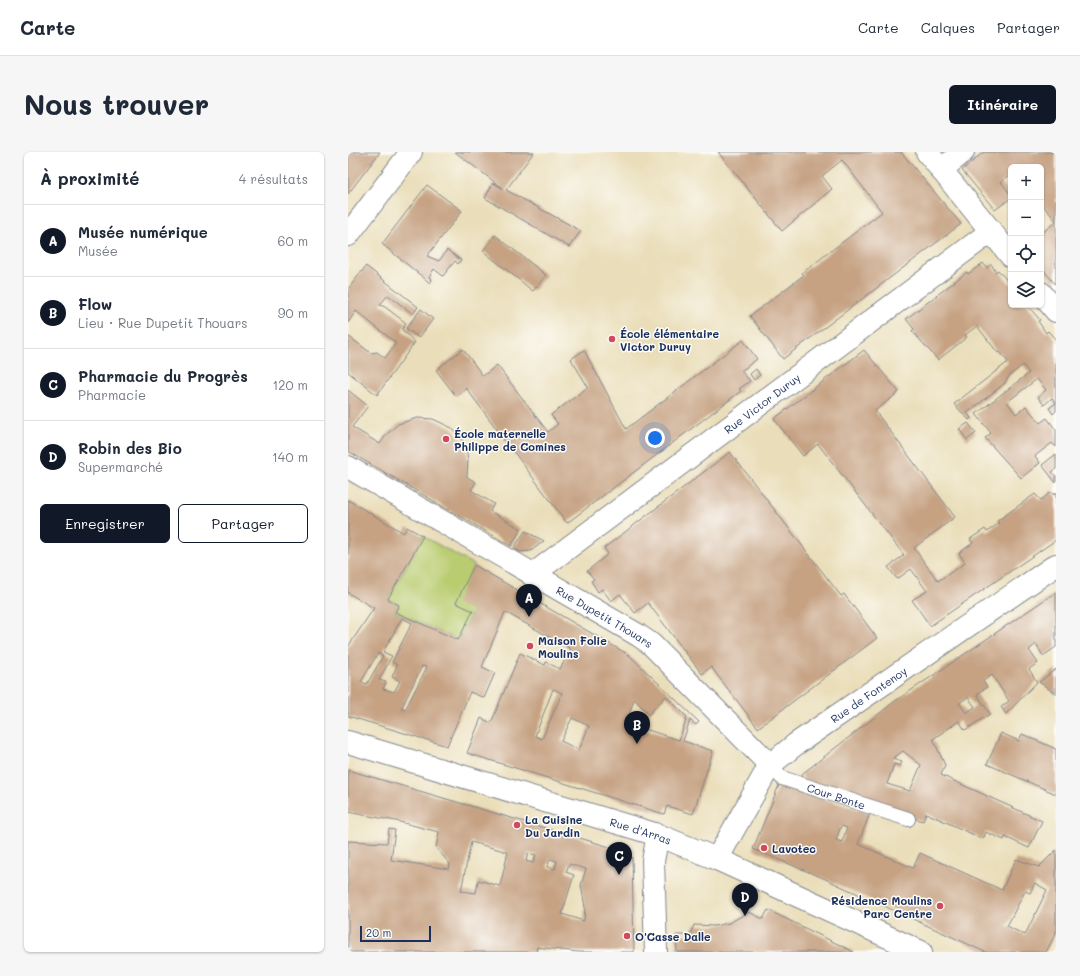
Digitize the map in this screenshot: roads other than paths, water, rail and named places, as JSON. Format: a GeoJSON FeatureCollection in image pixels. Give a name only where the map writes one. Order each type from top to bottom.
{"type":"FeatureCollection","features":[{"type":"Feature","properties":{"kind":"street"},"geometry":{"type":"LineString","coordinates":[[348,235],[411,152]]}},
{"type":"Feature","properties":{"kind":"street"},"geometry":{"type":"LineString","coordinates":[[927,152],[1008,253]]}},
{"type":"Feature","properties":{"kind":"street"},"geometry":{"type":"LineString","coordinates":[[941,170],[963,152]]}},
{"type":"Feature","properties":{"kind":"street","name":"Rue Victor Duruy"},"geometry":{"type":"LineString","coordinates":[[532,574],[990,232]]}},
{"type":"Feature","properties":{"kind":"street"},"geometry":{"type":"LineString","coordinates":[[1044,297],[1056,311]]}},
{"type":"Feature","properties":{"kind":"street","name":"Rue Dupetit Thouars"},"geometry":{"type":"LineString","coordinates":[[348,467],[638,635],[651,644],[770,765]]}},
{"type":"Feature","properties":{"kind":"street","name":"Rue de Fontenoy"},"geometry":{"type":"LineString","coordinates":[[717,859],[770,765],[796,744],[1056,565]]}},
{"type":"Feature","properties":{"kind":"street","name":"Rue d'Arras"},"geometry":{"type":"LineString","coordinates":[[348,742],[658,835],[717,859],[920,952]]}},
{"type":"Feature","properties":{"kind":"street"},"geometry":{"type":"LineString","coordinates":[[656,952],[653,861],[654,848],[658,835]]}},
{"type":"Feature","properties":{"kind":"lane","name":"Cour Bonte"},"geometry":{"type":"LineString","coordinates":[[770,765],[782,778],[908,819]]}},
{"type":"Feature","properties":{"kind":"place","name":"École élémentaire Victor Duruy"},"geometry":{"type":"Point","coordinates":[612,339]}},
{"type":"Feature","properties":{"kind":"place","name":"École maternelle Philippe de Comines"},"geometry":{"type":"Point","coordinates":[446,439]}},
{"type":"Feature","properties":{"kind":"place","name":"Musée numérique"},"geometry":{"type":"Point","coordinates":[529,617]}},
{"type":"Feature","properties":{"kind":"place","name":"Maison Folie Moulins"},"geometry":{"type":"Point","coordinates":[530,646]}},
{"type":"Feature","properties":{"kind":"place","name":"Flow"},"geometry":{"type":"Point","coordinates":[637,744]}},
{"type":"Feature","properties":{"kind":"place","name":"La Cuisine Du Jardin"},"geometry":{"type":"Point","coordinates":[517,825]}},
{"type":"Feature","properties":{"kind":"place","name":"Lavotec"},"geometry":{"type":"Point","coordinates":[764,848]}},
{"type":"Feature","properties":{"kind":"place","name":"Pharmacie du Progrès"},"geometry":{"type":"Point","coordinates":[619,875]}},
{"type":"Feature","properties":{"kind":"place","name":"Résidence Moulins Parc Centre"},"geometry":{"type":"Point","coordinates":[940,906]}},
{"type":"Feature","properties":{"kind":"place","name":"Robin des Bio"},"geometry":{"type":"Point","coordinates":[745,916]}},
{"type":"Feature","properties":{"kind":"place","name":"O'Casse Dalle"},"geometry":{"type":"Point","coordinates":[627,936]}}]}
